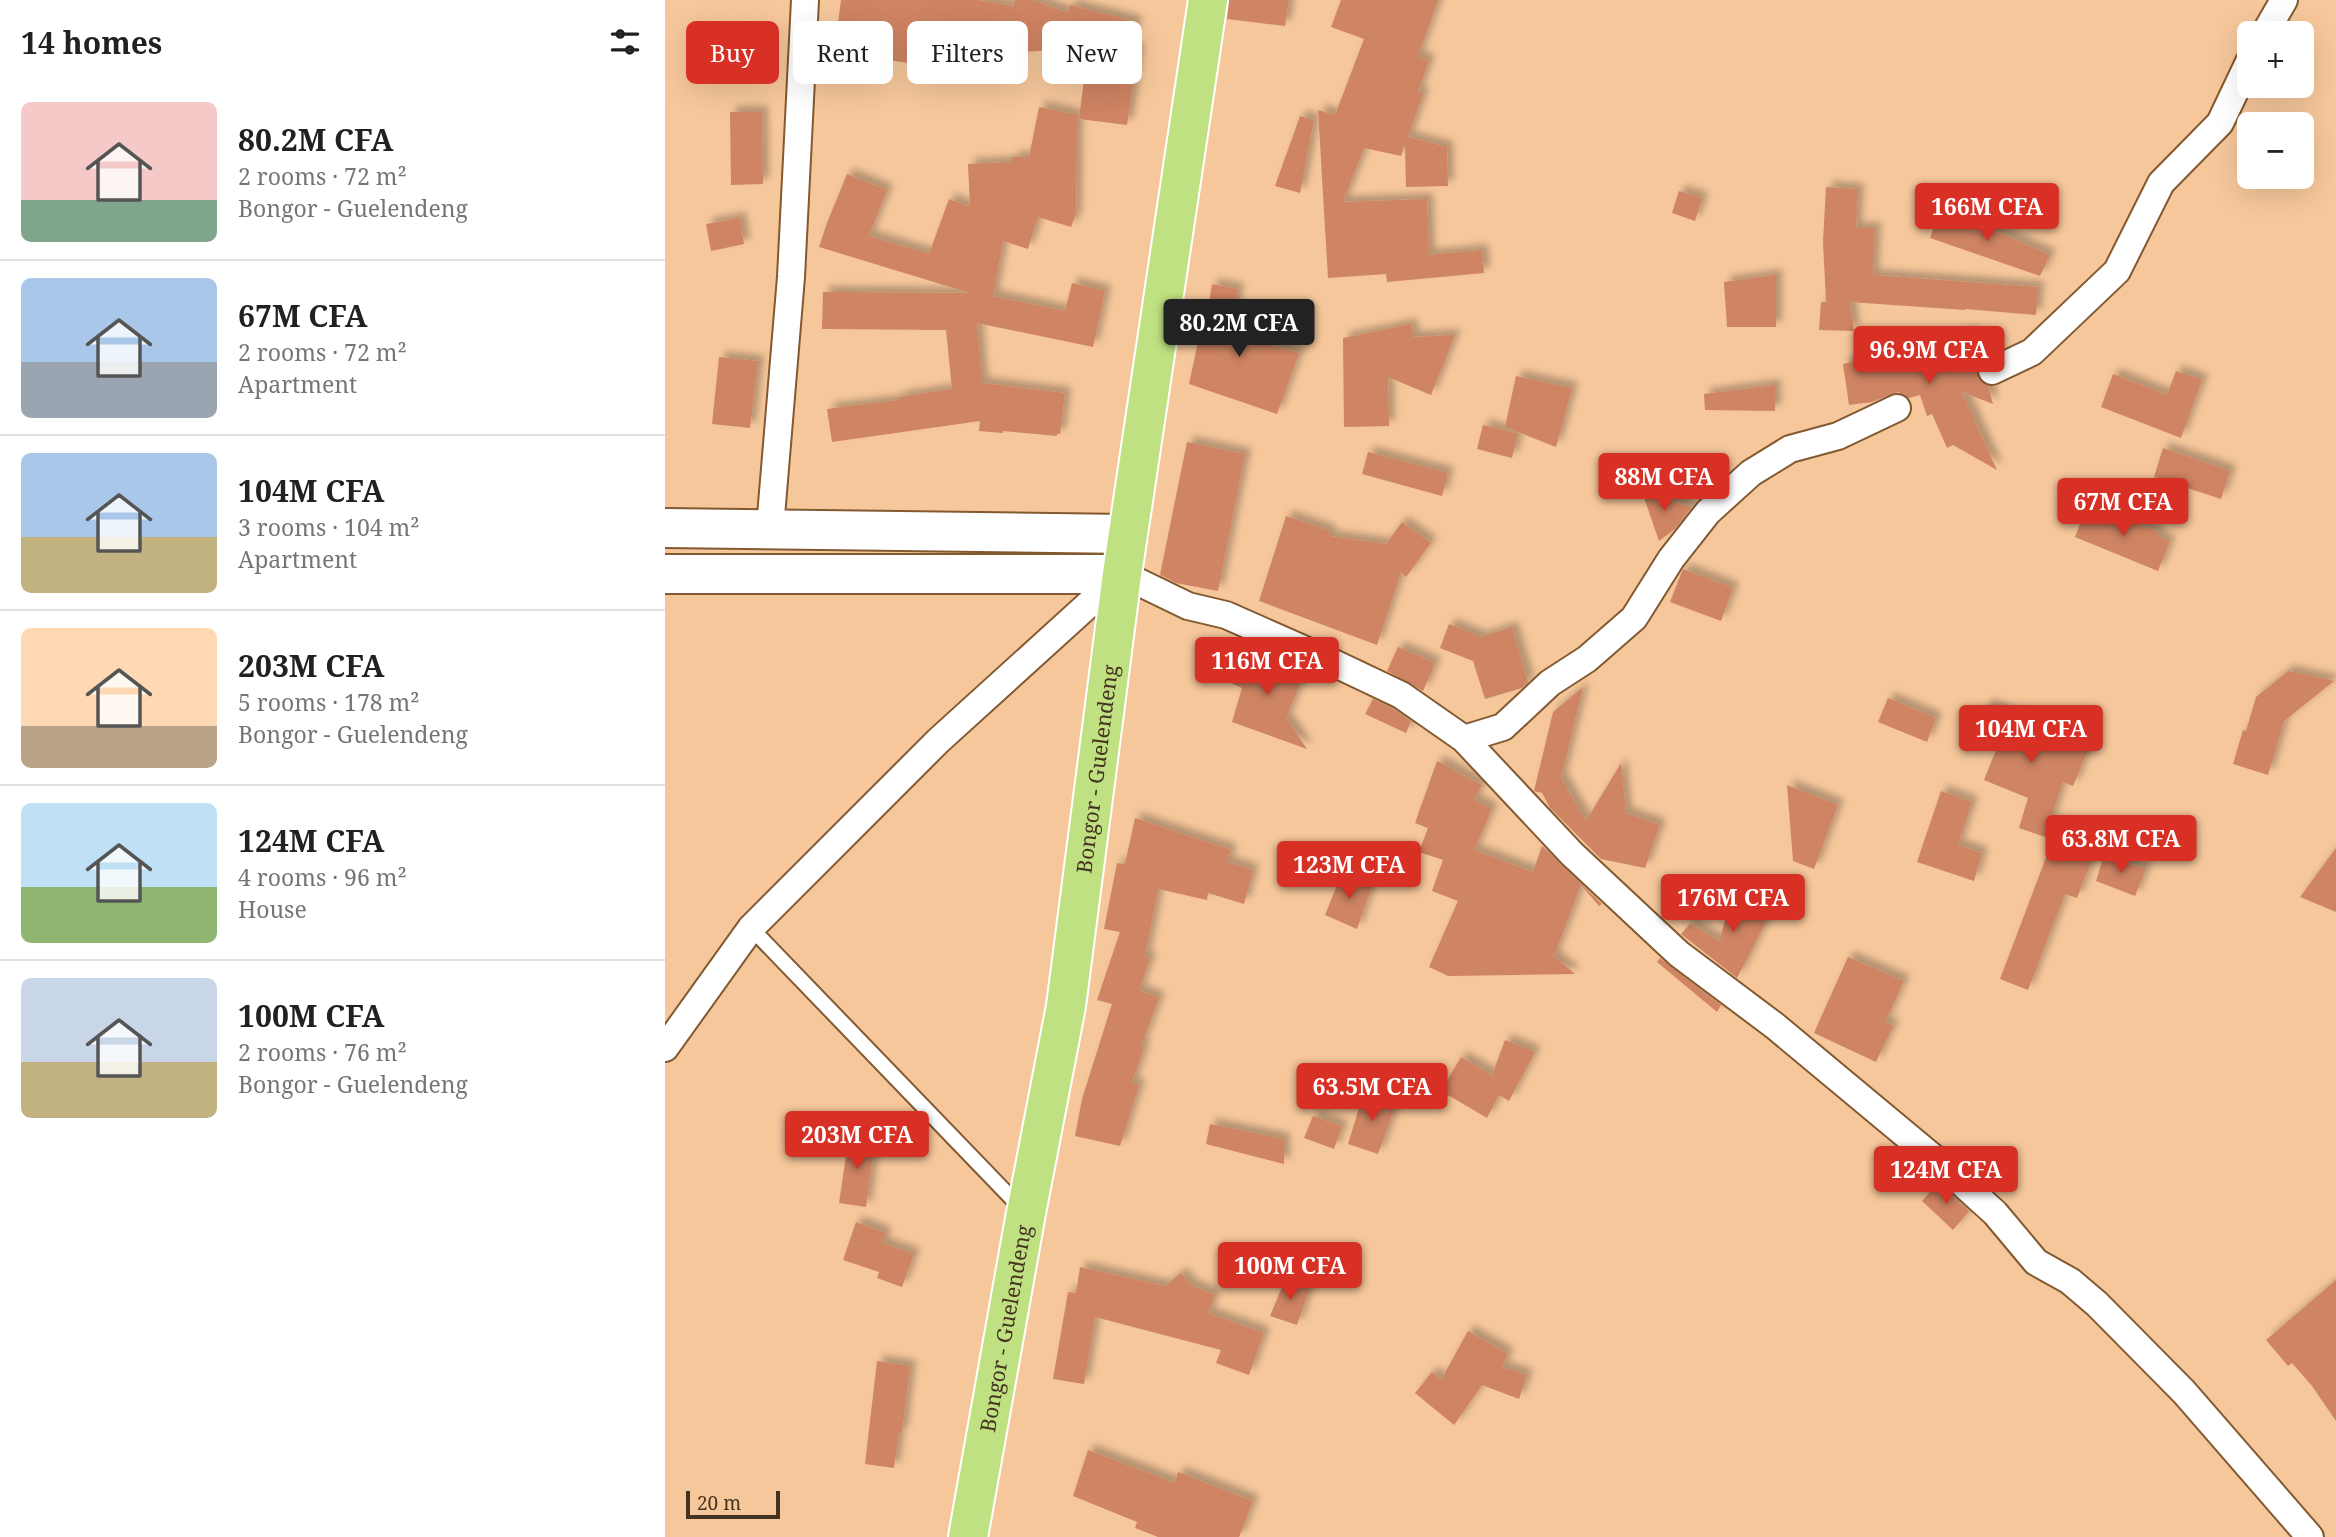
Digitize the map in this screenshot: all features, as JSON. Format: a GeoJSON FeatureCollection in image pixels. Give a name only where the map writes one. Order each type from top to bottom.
{"type":"FeatureCollection","features":[{"type":"Feature","properties":{"kind":"highway","name":"Bongor - Guelendeng"},"geometry":{"type":"LineString","coordinates":[[968,1537],[1066,1006],[1122,574],[1209,0]]}},
{"type":"Feature","properties":{"kind":"main road"},"geometry":{"type":"LineString","coordinates":[[665,528],[1128,534]]}},
{"type":"Feature","properties":{"kind":"main road"},"geometry":{"type":"LineString","coordinates":[[665,574],[1122,574]]}},
{"type":"Feature","properties":{"kind":"street"},"geometry":{"type":"LineString","coordinates":[[770,528],[791,277],[805,0]]}},
{"type":"Feature","properties":{"kind":"street"},"geometry":{"type":"LineString","coordinates":[[2272,21],[2284,0]]}},
{"type":"Feature","properties":{"kind":"street"},"geometry":{"type":"LineString","coordinates":[[1992,371],[2032,352],[2117,271],[2161,183],[2220,123],[2237,87]]}},
{"type":"Feature","properties":{"kind":"street"},"geometry":{"type":"LineString","coordinates":[[1464,739],[1503,727],[1550,684],[1587,659],[1634,618],[1671,559],[1708,512],[1751,474],[1790,449],[1838,436],[1897,408]]}},
{"type":"Feature","properties":{"kind":"street"},"geometry":{"type":"LineString","coordinates":[[665,1048],[751,928],[938,741],[1122,574],[1188,606],[1226,615],[1401,695],[1464,739],[1572,853],[1679,954],[1775,1026],[1943,1165],[1995,1213],[2036,1262],[2070,1281],[2097,1304],[2184,1392],[2310,1537]]}},
{"type":"Feature","properties":{"kind":"lane"},"geometry":{"type":"LineString","coordinates":[[751,928],[1026,1213]]}},
{"type":"Feature","properties":{"kind":"building"},"geometry":{"type":"Polygon","coordinates":[[[841,0],[979,0],[1013,6],[1015,0],[1033,0],[1068,13],[1070,5],[1132,21],[1042,21],[1042,51],[1028,52],[1028,21],[907,21],[907,63],[893,61],[893,21],[838,21],[841,0]]]}},
{"type":"Feature","properties":{"kind":"building"},"geometry":{"type":"Polygon","coordinates":[[[1229,0],[1289,0],[1285,26],[1227,19],[1229,0]]]}},
{"type":"Feature","properties":{"kind":"building"},"geometry":{"type":"Polygon","coordinates":[[[1341,0],[1438,0],[1418,56],[1429,61],[1418,92],[1423,94],[1408,137],[1447,147],[1448,186],[1406,187],[1405,144],[1401,156],[1364,148],[1343,202],[1427,199],[1429,255],[1482,250],[1484,273],[1387,282],[1386,274],[1328,278],[1318,110],[1335,115],[1364,39],[1331,27],[1341,0]]]}},
{"type":"Feature","properties":{"kind":"building"},"geometry":{"type":"Polygon","coordinates":[[[1083,84],[1133,84],[1127,125],[1079,119],[1083,84]]]}},
{"type":"Feature","properties":{"kind":"building"},"geometry":{"type":"Polygon","coordinates":[[[1039,107],[1077,115],[1076,214],[1071,227],[1038,217],[1028,249],[1003,241],[993,296],[1065,311],[1072,283],[1105,291],[1093,347],[977,323],[982,383],[1065,393],[1060,434],[1057,436],[979,431],[980,421],[832,442],[827,409],[899,400],[898,397],[952,389],[946,330],[822,329],[823,292],[970,293],[819,247],[847,174],[887,190],[869,236],[929,254],[949,199],[970,207],[968,164],[1012,162],[1012,157],[1029,157],[1039,107]]]}},
{"type":"Feature","properties":{"kind":"building"},"geometry":{"type":"Polygon","coordinates":[[[730,112],[762,112],[763,184],[731,185],[730,112]]]}},
{"type":"Feature","properties":{"kind":"building"},"geometry":{"type":"Polygon","coordinates":[[[1300,116],[1314,120],[1300,193],[1275,186],[1300,116]]]}},
{"type":"Feature","properties":{"kind":"building"},"geometry":{"type":"Polygon","coordinates":[[[1826,187],[1858,189],[1856,228],[1875,228],[1873,275],[2038,287],[2036,315],[1850,302],[1854,331],[1819,330],[1821,302],[1826,302],[1823,242],[1826,187]]]}},
{"type":"Feature","properties":{"kind":"building"},"geometry":{"type":"Polygon","coordinates":[[[1679,191],[1702,198],[1695,221],[1672,213],[1679,191]]]}},
{"type":"Feature","properties":{"kind":"building"},"geometry":{"type":"Polygon","coordinates":[[[1940,209],[2050,255],[2040,276],[1930,238],[1940,209]]]}},
{"type":"Feature","properties":{"kind":"building"},"geometry":{"type":"Polygon","coordinates":[[[740,218],[744,244],[711,251],[706,224],[740,218]]]}},
{"type":"Feature","properties":{"kind":"building"},"geometry":{"type":"Polygon","coordinates":[[[1776,275],[1776,327],[1727,327],[1724,282],[1776,275]]]}},
{"type":"Feature","properties":{"kind":"building"},"geometry":{"type":"Polygon","coordinates":[[[1212,284],[1238,289],[1231,334],[1299,353],[1277,414],[1189,384],[1201,328],[1205,329],[1212,284]]]}},
{"type":"Feature","properties":{"kind":"building"},"geometry":{"type":"Polygon","coordinates":[[[1411,324],[1413,337],[1455,335],[1431,395],[1388,377],[1389,426],[1344,427],[1343,338],[1411,324]]]}},
{"type":"Feature","properties":{"kind":"building"},"geometry":{"type":"Polygon","coordinates":[[[1972,332],[1980,361],[1976,369],[1978,377],[1988,386],[1993,404],[1962,392],[1997,470],[1953,445],[1947,448],[1932,414],[1927,416],[1920,395],[1909,398],[1898,392],[1872,402],[1849,405],[1843,364],[1972,332]]]}},
{"type":"Feature","properties":{"kind":"building"},"geometry":{"type":"Polygon","coordinates":[[[719,357],[758,361],[750,428],[712,424],[719,357]]]}},
{"type":"Feature","properties":{"kind":"building"},"geometry":{"type":"Polygon","coordinates":[[[2176,371],[2202,380],[2181,438],[2101,407],[2113,374],[2167,395],[2176,371]]]}},
{"type":"Feature","properties":{"kind":"building"},"geometry":{"type":"Polygon","coordinates":[[[1516,376],[1572,388],[1556,447],[1505,427],[1516,376]]]}},
{"type":"Feature","properties":{"kind":"building"},"geometry":{"type":"Polygon","coordinates":[[[1775,385],[1775,411],[1705,410],[1704,394],[1775,385]]]}},
{"type":"Feature","properties":{"kind":"building"},"geometry":{"type":"Polygon","coordinates":[[[1483,425],[1518,434],[1512,458],[1477,449],[1483,425]]]}},
{"type":"Feature","properties":{"kind":"building"},"geometry":{"type":"Polygon","coordinates":[[[1187,442],[1245,454],[1218,591],[1176,583],[1160,575],[1187,442]]]}},
{"type":"Feature","properties":{"kind":"building"},"geometry":{"type":"Polygon","coordinates":[[[2163,448],[2230,471],[2221,499],[2154,477],[2163,448]]]}},
{"type":"Feature","properties":{"kind":"building"},"geometry":{"type":"Polygon","coordinates":[[[1368,452],[1448,473],[1442,496],[1362,474],[1368,452]]]}},
{"type":"Feature","properties":{"kind":"building"},"geometry":{"type":"Polygon","coordinates":[[[1641,489],[1691,508],[1676,528],[1659,541],[1641,489]]]}},
{"type":"Feature","properties":{"kind":"building"},"geometry":{"type":"Polygon","coordinates":[[[2086,508],[2103,515],[2104,511],[2159,532],[2157,536],[2170,541],[2158,571],[2075,537],[2086,508]]]}},
{"type":"Feature","properties":{"kind":"building"},"geometry":{"type":"Polygon","coordinates":[[[1286,516],[1330,531],[1329,536],[1386,544],[1402,522],[1431,543],[1406,577],[1401,572],[1377,645],[1259,601],[1286,516]]]}},
{"type":"Feature","properties":{"kind":"building"},"geometry":{"type":"Polygon","coordinates":[[[1683,569],[1733,588],[1721,621],[1670,602],[1683,569]]]}},
{"type":"Feature","properties":{"kind":"building"},"geometry":{"type":"Polygon","coordinates":[[[1449,624],[1481,637],[1512,627],[1528,682],[1522,688],[1485,699],[1473,661],[1440,648],[1449,624]]]}},
{"type":"Feature","properties":{"kind":"building"},"geometry":{"type":"Polygon","coordinates":[[[1398,647],[1435,663],[1423,691],[1387,671],[1398,647]]]}},
{"type":"Feature","properties":{"kind":"building"},"geometry":{"type":"Polygon","coordinates":[[[1255,653],[1305,672],[1286,718],[1307,749],[1232,722],[1242,688],[1231,683],[1238,661],[1250,665],[1255,653]]]}},
{"type":"Feature","properties":{"kind":"building"},"geometry":{"type":"Polygon","coordinates":[[[2288,671],[2334,681],[2284,721],[2268,775],[2233,764],[2256,697],[2288,671]]]}},
{"type":"Feature","properties":{"kind":"building"},"geometry":{"type":"Polygon","coordinates":[[[1583,687],[1561,778],[1586,821],[1621,763],[1626,813],[1660,825],[1645,868],[1601,859],[1550,808],[1542,793],[1534,791],[1553,712],[1583,687]]]}},
{"type":"Feature","properties":{"kind":"building"},"geometry":{"type":"Polygon","coordinates":[[[1888,698],[1936,718],[1927,742],[1878,722],[1888,698]]]}},
{"type":"Feature","properties":{"kind":"building"},"geometry":{"type":"Polygon","coordinates":[[[1373,699],[1411,721],[1406,733],[1365,714],[1373,699]]]}},
{"type":"Feature","properties":{"kind":"building"},"geometry":{"type":"Polygon","coordinates":[[[1987,704],[2089,748],[2073,786],[2063,782],[2045,837],[2019,828],[2028,798],[1984,780],[2001,738],[1977,727],[1987,704]]]}},
{"type":"Feature","properties":{"kind":"building"},"geometry":{"type":"Polygon","coordinates":[[[1437,761],[1482,785],[1474,800],[1492,809],[1474,850],[1533,872],[1542,846],[1602,904],[1599,906],[1581,885],[1554,956],[1575,974],[1448,976],[1429,967],[1458,901],[1432,891],[1443,860],[1419,852],[1428,828],[1415,823],[1437,761]]]}},
{"type":"Feature","properties":{"kind":"building"},"geometry":{"type":"Polygon","coordinates":[[[1787,785],[1838,805],[1814,869],[1793,861],[1787,785]]]}},
{"type":"Feature","properties":{"kind":"building"},"geometry":{"type":"Polygon","coordinates":[[[1941,791],[1972,802],[1958,845],[1982,853],[1974,881],[1917,862],[1941,791]]]}},
{"type":"Feature","properties":{"kind":"building"},"geometry":{"type":"Polygon","coordinates":[[[1135,818],[1231,850],[1227,862],[1253,870],[1244,904],[1208,893],[1207,900],[1158,889],[1145,957],[1150,959],[1139,990],[1159,998],[1141,1046],[1144,1047],[1132,1083],[1139,1085],[1120,1146],[1075,1136],[1082,1099],[1112,1004],[1097,1000],[1120,932],[1104,929],[1117,863],[1125,864],[1135,818]]]}},
{"type":"Feature","properties":{"kind":"building"},"geometry":{"type":"Polygon","coordinates":[[[2050,847],[2091,862],[2077,898],[2065,894],[2028,990],[2000,979],[2050,847]]]}},
{"type":"Feature","properties":{"kind":"building"},"geometry":{"type":"Polygon","coordinates":[[[2336,848],[2336,912],[2300,897],[2336,848]]]}},
{"type":"Feature","properties":{"kind":"building"},"geometry":{"type":"Polygon","coordinates":[[[2104,855],[2146,869],[2135,896],[2096,881],[2104,855]]]}},
{"type":"Feature","properties":{"kind":"building"},"geometry":{"type":"Polygon","coordinates":[[[1342,873],[1372,885],[1357,929],[1325,915],[1342,873]]]}},
{"type":"Feature","properties":{"kind":"building"},"geometry":{"type":"Polygon","coordinates":[[[1733,894],[1770,906],[1762,930],[1737,978],[1681,934],[1690,924],[1719,941],[1733,894]]]}},
{"type":"Feature","properties":{"kind":"building"},"geometry":{"type":"Polygon","coordinates":[[[1848,957],[1904,981],[1885,1022],[1893,1026],[1876,1062],[1814,1033],[1848,957]]]}},
{"type":"Feature","properties":{"kind":"building"},"geometry":{"type":"Polygon","coordinates":[[[1660,958],[1721,1005],[1717,1012],[1657,962],[1660,958]]]}},
{"type":"Feature","properties":{"kind":"building"},"geometry":{"type":"Polygon","coordinates":[[[1505,1040],[1535,1052],[1509,1101],[1499,1095],[1487,1118],[1441,1091],[1461,1057],[1492,1075],[1505,1040]]]}},
{"type":"Feature","properties":{"kind":"building"},"geometry":{"type":"Polygon","coordinates":[[[1364,1092],[1397,1102],[1378,1154],[1348,1144],[1364,1092]]]}},
{"type":"Feature","properties":{"kind":"building"},"geometry":{"type":"Polygon","coordinates":[[[1313,1116],[1342,1126],[1334,1149],[1304,1138],[1313,1116]]]}},
{"type":"Feature","properties":{"kind":"building"},"geometry":{"type":"Polygon","coordinates":[[[1210,1124],[1284,1139],[1284,1164],[1206,1144],[1210,1124]]]}},
{"type":"Feature","properties":{"kind":"building"},"geometry":{"type":"Polygon","coordinates":[[[849,1136],[875,1139],[866,1207],[839,1203],[849,1136]]]}},
{"type":"Feature","properties":{"kind":"building"},"geometry":{"type":"Polygon","coordinates":[[[1938,1183],[1969,1211],[1953,1230],[1922,1201],[1938,1183]]]}},
{"type":"Feature","properties":{"kind":"building"},"geometry":{"type":"Polygon","coordinates":[[[856,1222],[886,1233],[882,1243],[914,1254],[902,1287],[877,1278],[879,1272],[843,1260],[856,1222]]]}},
{"type":"Feature","properties":{"kind":"building"},"geometry":{"type":"Polygon","coordinates":[[[1080,1267],[1165,1286],[1181,1273],[1191,1285],[1215,1295],[1208,1313],[1264,1333],[1249,1375],[1216,1363],[1221,1350],[1095,1317],[1084,1384],[1053,1379],[1068,1292],[1076,1293],[1080,1267]]]}},
{"type":"Feature","properties":{"kind":"building"},"geometry":{"type":"Polygon","coordinates":[[[1285,1280],[1310,1287],[1297,1325],[1270,1316],[1285,1280]]]}},
{"type":"Feature","properties":{"kind":"building"},"geometry":{"type":"Polygon","coordinates":[[[2336,1280],[2336,1421],[2312,1386],[2292,1363],[2288,1366],[2266,1340],[2336,1280]]]}},
{"type":"Feature","properties":{"kind":"building"},"geometry":{"type":"Polygon","coordinates":[[[1468,1331],[1508,1354],[1502,1367],[1527,1375],[1519,1399],[1482,1385],[1454,1425],[1415,1393],[1432,1372],[1441,1380],[1468,1331]]]}},
{"type":"Feature","properties":{"kind":"building"},"geometry":{"type":"Polygon","coordinates":[[[877,1361],[910,1366],[902,1432],[899,1432],[894,1468],[865,1464],[877,1361]]]}},
{"type":"Feature","properties":{"kind":"building"},"geometry":{"type":"Polygon","coordinates":[[[1088,1450],[1175,1483],[1178,1472],[1253,1501],[1239,1537],[1158,1537],[1135,1528],[1137,1522],[1073,1496],[1088,1450]]]}}]}
